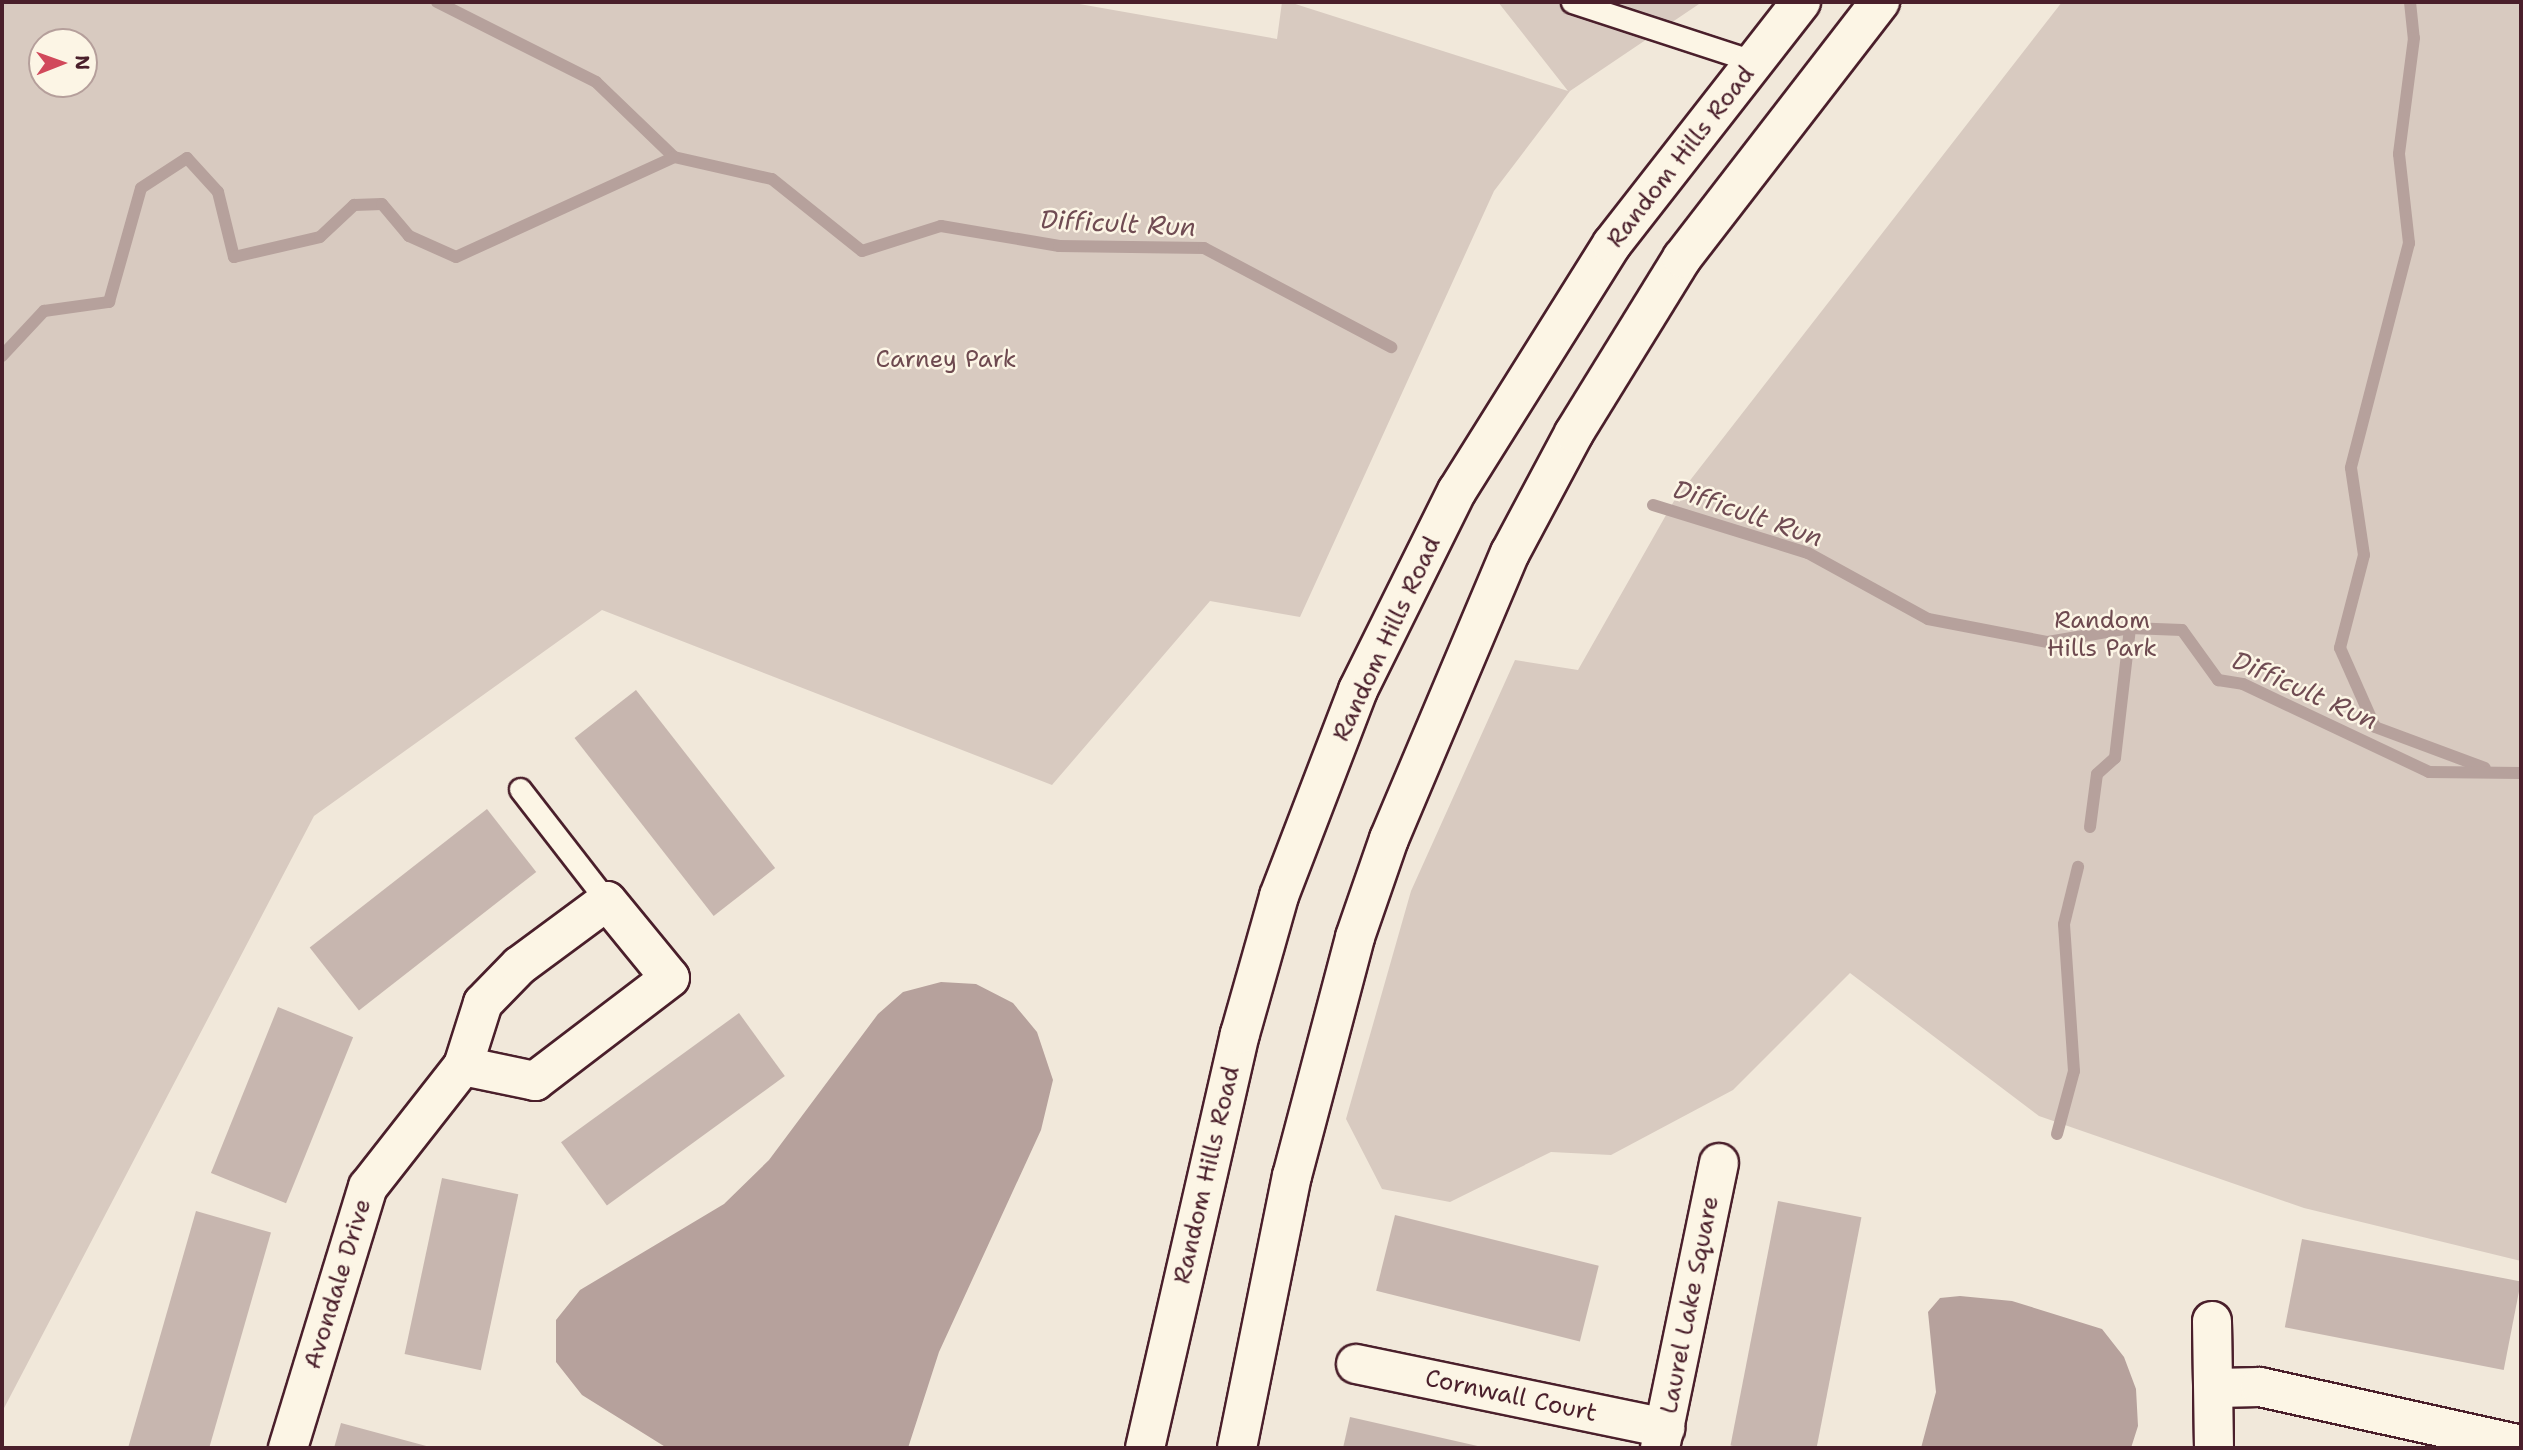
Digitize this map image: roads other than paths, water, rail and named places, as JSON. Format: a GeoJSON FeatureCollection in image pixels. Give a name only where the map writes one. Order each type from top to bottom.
{"type":"FeatureCollection","features":[{"type":"Feature","properties":{"kind":"street","name":"Random Hills Road"},"geometry":{"type":"LineString","coordinates":[[1144,1448],[1272,921],[1358,690],[1457,491],[1612,244],[1801,2]]}},
{"type":"Feature","properties":{"kind":"street"},"geometry":{"type":"LineString","coordinates":[[1237,1448],[1292,1176],[1355,937],[1389,839],[1510,553],[1574,433],[1682,258],[1880,2]]}},
{"type":"Feature","properties":{"kind":"street"},"geometry":{"type":"LineString","coordinates":[[463,1066],[535,1081],[670,978],[607,901]]}},
{"type":"Feature","properties":{"kind":"street","name":"Avondale Drive"},"geometry":{"type":"LineString","coordinates":[[288,1448],[368,1187],[463,1066],[484,1003],[519,966],[607,901]]}},
{"type":"Feature","properties":{"kind":"street","name":"Laurel Lake Square"},"geometry":{"type":"LineString","coordinates":[[1663,1438],[1719,1163]]}},
{"type":"Feature","properties":{"kind":"street"},"geometry":{"type":"LineString","coordinates":[[2212,1321],[2217,1388],[2214,1448]]}},
{"type":"Feature","properties":{"kind":"street","name":"Cornwall Court"},"geometry":{"type":"LineString","coordinates":[[1356,1364],[1663,1438]]}},
{"type":"Feature","properties":{"kind":"street"},"geometry":{"type":"LineString","coordinates":[[2217,1388],[2260,1387],[2521,1445]]}},
{"type":"Feature","properties":{"kind":"lane"},"geometry":{"type":"LineString","coordinates":[[1572,2],[1756,62]]}},
{"type":"Feature","properties":{"kind":"lane"},"geometry":{"type":"LineString","coordinates":[[520,789],[607,901]]}},
{"type":"Feature","properties":{"kind":"waterway","name":"Difficult Run"},"geometry":{"type":"LineString","coordinates":[[437,2],[596,82],[674,157],[772,179],[862,251],[941,226],[1059,246],[1204,248],[1391,347]]}},
{"type":"Feature","properties":{"kind":"waterway"},"geometry":{"type":"LineString","coordinates":[[2410,2],[2414,38],[2399,154],[2409,243],[2351,468],[2364,555],[2340,648],[2375,727],[2485,768]]}},
{"type":"Feature","properties":{"kind":"waterway"},"geometry":{"type":"LineString","coordinates":[[2,356],[44,311],[109,302],[141,188],[187,158],[218,192],[234,257],[320,237],[354,205],[382,204],[409,236],[456,257],[674,157]]}},
{"type":"Feature","properties":{"kind":"waterway","name":"Difficult Run"},"geometry":{"type":"LineString","coordinates":[[1653,505],[1808,553],[1928,619],[2048,642],[2130,628],[2182,630],[2218,680],[2243,684],[2429,772],[2521,773]]}},
{"type":"Feature","properties":{"kind":"waterway"},"geometry":{"type":"LineString","coordinates":[[2090,827],[2097,774],[2115,758],[2130,628]]}},
{"type":"Feature","properties":{"kind":"waterway"},"geometry":{"type":"LineString","coordinates":[[2057,1134],[2074,1071],[2064,924],[2078,867]]}},
{"type":"Feature","properties":{"kind":"park label","name":"Carney Park"},"geometry":{"type":"Point","coordinates":[946,360]}},
{"type":"Feature","properties":{"kind":"park label","name":"Random Hills Park"},"geometry":{"type":"Point","coordinates":[2102,635]}}]}
